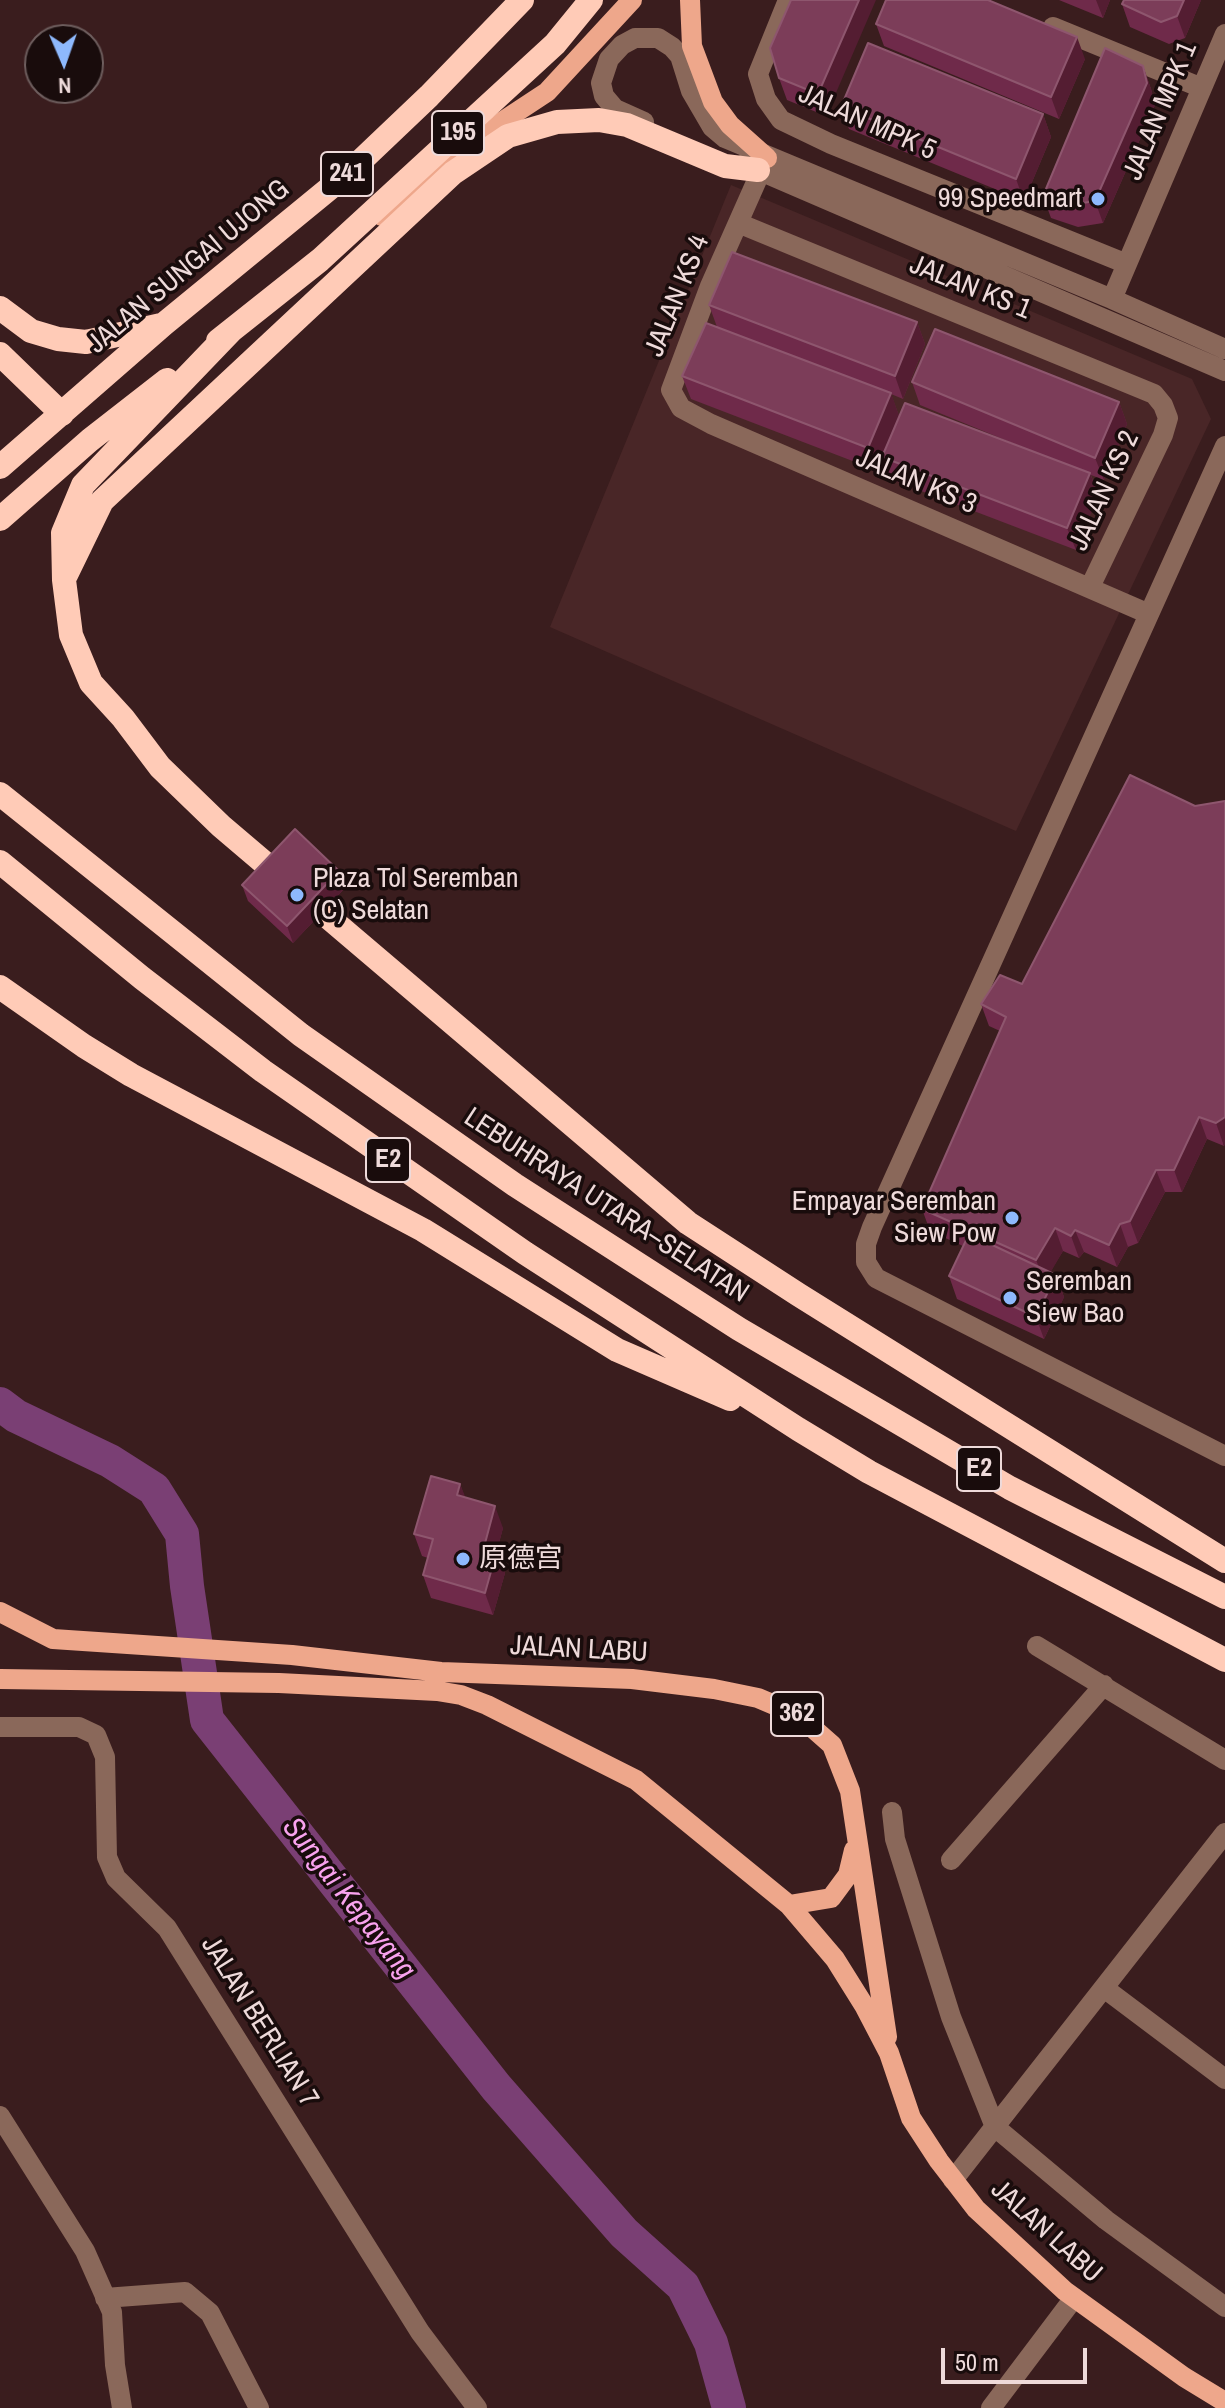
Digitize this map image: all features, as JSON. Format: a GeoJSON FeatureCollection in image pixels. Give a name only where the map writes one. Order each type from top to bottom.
{"type":"FeatureCollection","features":[{"type":"Feature","properties":{"kind":"highway","name":"195"},"geometry":{"type":"LineString","coordinates":[[320,260],[555,44],[591,0]]}},
{"type":"Feature","properties":{"kind":"highway","name":"JALAN SUNGAI UJONG"},"geometry":{"type":"LineString","coordinates":[[0,467],[164,324],[347,174],[429,96],[519,3]]}},
{"type":"Feature","properties":{"kind":"highway"},"geometry":{"type":"LineString","coordinates":[[64,580],[102,501],[453,173],[508,136],[557,122],[599,120],[627,125],[725,166],[762,166]]}},
{"type":"Feature","properties":{"kind":"highway"},"geometry":{"type":"LineString","coordinates":[[0,519],[90,440],[320,260]]}},
{"type":"Feature","properties":{"kind":"highway"},"geometry":{"type":"LineString","coordinates":[[0,308],[31,331],[58,339],[86,342],[164,324]]}},
{"type":"Feature","properties":{"kind":"highway"},"geometry":{"type":"LineString","coordinates":[[231,331],[83,485],[63,533],[64,580],[71,635],[91,683],[123,718],[160,767],[221,826],[688,1223],[1225,1561]]}},
{"type":"Feature","properties":{"kind":"highway"},"geometry":{"type":"LineString","coordinates":[[0,354],[62,414]]}},
{"type":"Feature","properties":{"kind":"highway","name":"LEBUHRAYA UTARA–SELATAN"},"geometry":{"type":"LineString","coordinates":[[0,794],[301,1035],[515,1185],[739,1329],[1010,1488],[1225,1597]]}},
{"type":"Feature","properties":{"kind":"highway","name":"E2"},"geometry":{"type":"LineString","coordinates":[[0,862],[142,978],[263,1071],[525,1253],[869,1472],[1225,1660]]}},
{"type":"Feature","properties":{"kind":"highway"},"geometry":{"type":"LineString","coordinates":[[0,987],[131,1075],[423,1230],[617,1350],[798,1429]]}},
{"type":"Feature","properties":{"kind":"main road"},"geometry":{"type":"LineString","coordinates":[[320,260],[407,197],[503,121],[547,92],[632,0]]}},
{"type":"Feature","properties":{"kind":"main road"},"geometry":{"type":"LineString","coordinates":[[690,0],[692,46],[698,69],[713,102],[762,166]]}},
{"type":"Feature","properties":{"kind":"main road","name":"JALAN LABU"},"geometry":{"type":"LineString","coordinates":[[0,1612],[53,1639],[292,1655],[441,1672],[632,1679],[758,1698],[798,1715],[832,1745],[850,1791],[889,2053]]}},
{"type":"Feature","properties":{"kind":"main road"},"geometry":{"type":"LineString","coordinates":[[0,1625],[53,1639]]}},
{"type":"Feature","properties":{"kind":"main road"},"geometry":{"type":"LineString","coordinates":[[0,1664],[62,1679]]}},
{"type":"Feature","properties":{"kind":"main road","name":"JALAN LABU"},"geometry":{"type":"LineString","coordinates":[[0,1679],[279,1683],[437,1691],[461,1695],[487,1705],[636,1780],[789,1905],[835,1959],[889,2053],[911,2118],[976,2209],[1074,2298],[1184,2377],[1225,2402]]}},
{"type":"Feature","properties":{"kind":"main road"},"geometry":{"type":"LineString","coordinates":[[789,1905],[831,1898],[848,1875],[857,1838]]}},
{"type":"Feature","properties":{"kind":"street","name":"JALAN MPK 5"},"geometry":{"type":"LineString","coordinates":[[788,0],[758,74],[766,99],[781,120],[831,144],[1127,264]]}},
{"type":"Feature","properties":{"kind":"street"},"geometry":{"type":"LineString","coordinates":[[1028,17],[1202,88]]}},
{"type":"Feature","properties":{"kind":"street","name":"JALAN MPK 1"},"geometry":{"type":"LineString","coordinates":[[1112,299],[1225,34]]}},
{"type":"Feature","properties":{"kind":"street"},"geometry":{"type":"LineString","coordinates":[[1225,349],[1112,299],[762,166],[615,109],[604,96],[601,83],[609,59],[622,45],[635,38],[658,38],[680,56],[691,91],[712,127],[762,166],[1225,371]]}},
{"type":"Feature","properties":{"kind":"street","name":"JALAN KS 4"},"geometry":{"type":"LineString","coordinates":[[671,390],[710,286],[762,166]]}},
{"type":"Feature","properties":{"kind":"street","name":"JALAN KS 1"},"geometry":{"type":"LineString","coordinates":[[738,223],[1154,394],[1168,418]]}},
{"type":"Feature","properties":{"kind":"street","name":"JALAN KS 3"},"geometry":{"type":"LineString","coordinates":[[671,390],[681,408],[711,424],[1149,614]]}},
{"type":"Feature","properties":{"kind":"street","name":"JALAN KS 2"},"geometry":{"type":"LineString","coordinates":[[1090,587],[1163,435],[1168,418]]}},
{"type":"Feature","properties":{"kind":"street"},"geometry":{"type":"LineString","coordinates":[[1225,446],[866,1244],[866,1262],[876,1278],[1225,1456]]}},
{"type":"Feature","properties":{"kind":"street"},"geometry":{"type":"LineString","coordinates":[[1037,1646],[1225,1760]]}},
{"type":"Feature","properties":{"kind":"street"},"geometry":{"type":"LineString","coordinates":[[951,1860],[1104,1685]]}},
{"type":"Feature","properties":{"kind":"street","name":"JALAN BERLIAN 7"},"geometry":{"type":"LineString","coordinates":[[0,1727],[79,1727],[96,1735],[105,1757],[107,1857],[116,1878],[167,1928],[420,2332],[477,2408]]}},
{"type":"Feature","properties":{"kind":"street"},"geometry":{"type":"LineString","coordinates":[[892,1812],[895,1839],[951,2017],[995,2127],[1106,2220],[1225,2307]]}},
{"type":"Feature","properties":{"kind":"street"},"geometry":{"type":"LineString","coordinates":[[953,2180],[1225,1833]]}},
{"type":"Feature","properties":{"kind":"street"},"geometry":{"type":"LineString","coordinates":[[1104,1988],[1225,2079]]}},
{"type":"Feature","properties":{"kind":"street"},"geometry":{"type":"LineString","coordinates":[[0,2116],[85,2251],[112,2312],[115,2365],[122,2408]]}},
{"type":"Feature","properties":{"kind":"street"},"geometry":{"type":"LineString","coordinates":[[105,2298],[185,2292],[210,2313],[259,2408]]}},
{"type":"Feature","properties":{"kind":"street"},"geometry":{"type":"LineString","coordinates":[[991,2408],[1074,2298]]}},
{"type":"Feature","properties":{"kind":"shaded area"},"geometry":{"type":"Polygon","coordinates":[[[731,185],[1192,379],[1211,419],[1016,831],[550,627],[731,185]]]}},
{"type":"Feature","properties":{"kind":"building"},"geometry":{"type":"Polygon","coordinates":[[[791,0],[859,0],[818,94],[779,78],[770,48],[791,0]]]}},
{"type":"Feature","properties":{"kind":"building"},"geometry":{"type":"Polygon","coordinates":[[[886,0],[988,0],[1077,37],[1051,97],[876,24],[886,0]]]}},
{"type":"Feature","properties":{"kind":"building"},"geometry":{"type":"Polygon","coordinates":[[[1124,0],[1184,0],[1177,16],[1161,22],[1122,4],[1124,0]]]}},
{"type":"Feature","properties":{"kind":"building"},"geometry":{"type":"Polygon","coordinates":[[[868,43],[1043,114],[1016,179],[841,107],[868,43]]]}},
{"type":"Feature","properties":{"kind":"building"},"geometry":{"type":"Polygon","coordinates":[[[1105,48],[1143,66],[1147,83],[1095,201],[1070,205],[1043,196],[1105,48]]]}},
{"type":"Feature","properties":{"kind":"building"},"geometry":{"type":"Polygon","coordinates":[[[732,252],[917,322],[895,376],[709,305],[732,252]]]}},
{"type":"Feature","properties":{"kind":"building"},"geometry":{"type":"Polygon","coordinates":[[[706,323],[891,393],[868,448],[682,376],[706,323]]]}},
{"type":"Feature","properties":{"kind":"building"},"geometry":{"type":"Polygon","coordinates":[[[935,329],[1119,402],[1095,458],[912,382],[935,329]]]}},
{"type":"Feature","properties":{"kind":"building"},"geometry":{"type":"Polygon","coordinates":[[[905,403],[1090,473],[1067,528],[882,457],[905,403]]]}},
{"type":"Feature","properties":{"kind":"building"},"geometry":{"type":"Polygon","coordinates":[[[1130,775],[1195,806],[1225,801],[1225,1117],[1216,1123],[1199,1117],[1174,1170],[1156,1170],[1130,1221],[1120,1224],[1109,1245],[1075,1230],[1071,1236],[1055,1228],[1036,1260],[922,1209],[1006,1017],[981,1004],[1000,975],[1022,984],[1130,775]]]}},
{"type":"Feature","properties":{"kind":"building","name":"Plaza Tol Seremban (C) Selatan"},"geometry":{"type":"Polygon","coordinates":[[[295,829],[339,871],[287,926],[242,885],[295,829]]]}},
{"type":"Feature","properties":{"kind":"building"},"geometry":{"type":"Polygon","coordinates":[[[969,1234],[1056,1275],[1036,1317],[949,1276],[969,1234]]]}},
{"type":"Feature","properties":{"kind":"building","name":"原德宫"},"geometry":{"type":"Polygon","coordinates":[[[431,1476],[460,1484],[457,1495],[495,1506],[484,1547],[497,1550],[485,1593],[423,1575],[433,1539],[414,1534],[431,1476]]]}},
{"type":"Feature","properties":{"kind":"waterway","name":"Sungai Kepayang"},"geometry":{"type":"LineString","coordinates":[[0,1404],[16,1416],[110,1461],[154,1489],[182,1534],[207,1720],[496,2087],[624,2233],[683,2286],[711,2343],[729,2408]]}},
{"type":"Feature","properties":{"kind":"place","name":"99 Speedmart"},"geometry":{"type":"Point","coordinates":[1098,199]}},
{"type":"Feature","properties":{"kind":"place","name":"Plaza Tol Seremban (C) Selatan"},"geometry":{"type":"Point","coordinates":[297,895]}},
{"type":"Feature","properties":{"kind":"place","name":"Empayar Seremban Siew Pow"},"geometry":{"type":"Point","coordinates":[1012,1218]}},
{"type":"Feature","properties":{"kind":"place","name":"Seremban Siew Bao"},"geometry":{"type":"Point","coordinates":[1010,1298]}},
{"type":"Feature","properties":{"kind":"place","name":"原德宫"},"geometry":{"type":"Point","coordinates":[463,1559]}}]}
